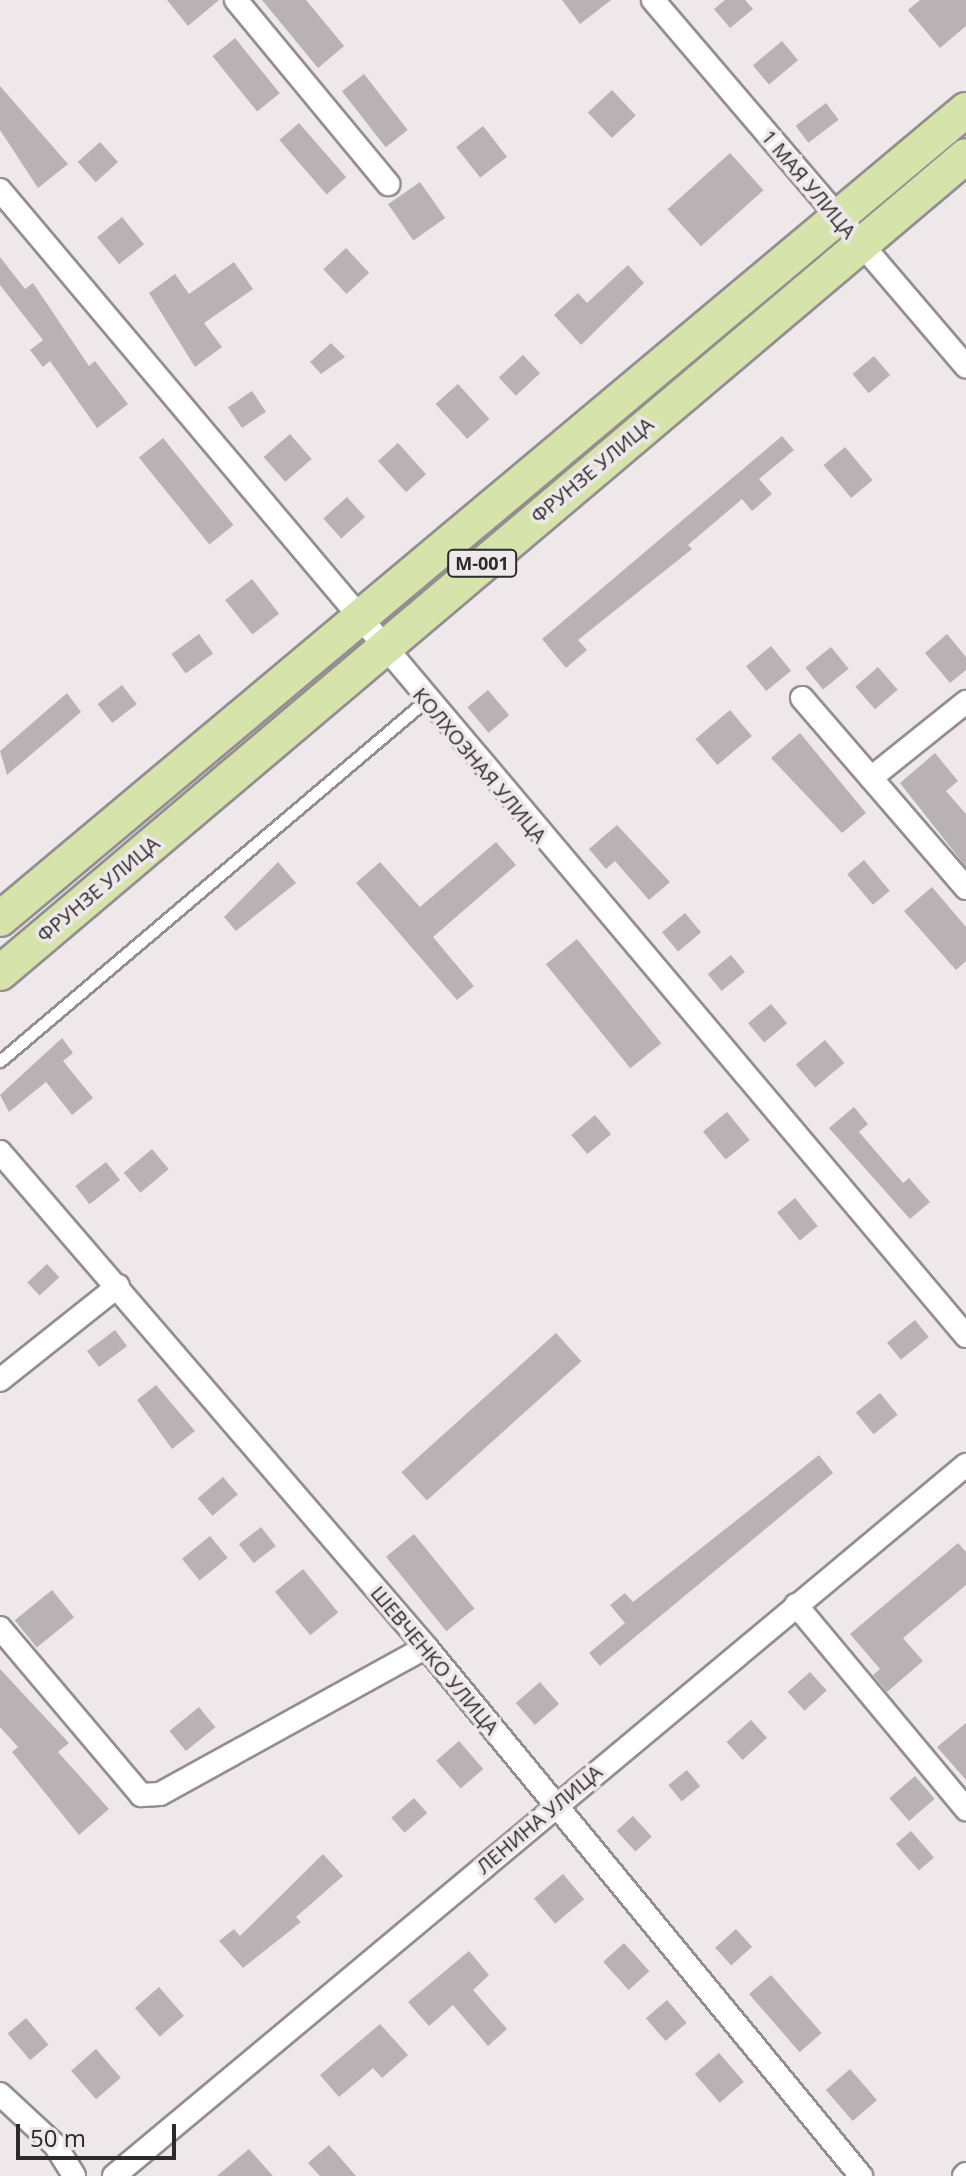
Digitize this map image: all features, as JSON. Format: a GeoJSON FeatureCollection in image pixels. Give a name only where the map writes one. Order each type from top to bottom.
{"type":"FeatureCollection","features":[{"type":"Feature","properties":{"kind":"main road","name":"ФРУНЗЕ УЛИЦА"},"geometry":{"type":"LineString","coordinates":[[0,919],[355,618],[966,110]]}},
{"type":"Feature","properties":{"kind":"main road","name":"ФРУНЗЕ УЛИЦА"},"geometry":{"type":"LineString","coordinates":[[0,973],[380,648],[966,156]]}},
{"type":"Feature","properties":{"kind":"street"},"geometry":{"type":"LineString","coordinates":[[236,0],[388,184]]}},
{"type":"Feature","properties":{"kind":"street","name":"1 МАЯ УЛИЦА"},"geometry":{"type":"LineString","coordinates":[[653,0],[966,366]]}},
{"type":"Feature","properties":{"kind":"street","name":"КОЛХОЗНАЯ УЛИЦА"},"geometry":{"type":"LineString","coordinates":[[0,190],[380,648],[966,1336]]}},
{"type":"Feature","properties":{"kind":"street"},"geometry":{"type":"LineString","coordinates":[[802,698],[966,888]]}},
{"type":"Feature","properties":{"kind":"street"},"geometry":{"type":"LineString","coordinates":[[871,778],[966,702]]}},
{"type":"Feature","properties":{"kind":"street","name":"ШЕВЧЕНКО УЛИЦА"},"geometry":{"type":"LineString","coordinates":[[0,1152],[426,1647],[861,2176]]}},
{"type":"Feature","properties":{"kind":"street"},"geometry":{"type":"LineString","coordinates":[[0,1380],[118,1286]]}},
{"type":"Feature","properties":{"kind":"street","name":"ЛЕНИНА УЛИЦА"},"geometry":{"type":"LineString","coordinates":[[114,2176],[966,1465]]}},
{"type":"Feature","properties":{"kind":"street"},"geometry":{"type":"LineString","coordinates":[[796,1605],[966,1809]]}},
{"type":"Feature","properties":{"kind":"street"},"geometry":{"type":"LineString","coordinates":[[0,1628],[141,1795],[160,1794],[426,1647]]}},
{"type":"Feature","properties":{"kind":"street"},"geometry":{"type":"LineString","coordinates":[[0,2094],[55,2145],[74,2176]]}},
{"type":"Feature","properties":{"kind":"lane"},"geometry":{"type":"LineString","coordinates":[[0,1061],[425,701]]}},
{"type":"Feature","properties":{"kind":"building"},"geometry":{"type":"Polygon","coordinates":[[[167,0],[219,0],[188,26],[167,0]]]}},
{"type":"Feature","properties":{"kind":"building"},"geometry":{"type":"Polygon","coordinates":[[[262,0],[306,0],[344,46],[318,68],[262,0]]]}},
{"type":"Feature","properties":{"kind":"building"},"geometry":{"type":"Polygon","coordinates":[[[562,0],[611,0],[580,24],[562,0]]]}},
{"type":"Feature","properties":{"kind":"building"},"geometry":{"type":"Polygon","coordinates":[[[725,0],[745,0],[753,9],[730,28],[714,9],[725,0]]]}},
{"type":"Feature","properties":{"kind":"building"},"geometry":{"type":"Polygon","coordinates":[[[920,0],[966,0],[966,26],[940,48],[908,10],[920,0]]]}},
{"type":"Feature","properties":{"kind":"building"},"geometry":{"type":"Polygon","coordinates":[[[235,38],[280,93],[257,111],[212,56],[235,38]]]}},
{"type":"Feature","properties":{"kind":"building"},"geometry":{"type":"Polygon","coordinates":[[[782,41],[798,60],[769,85],[753,65],[782,41]]]}},
{"type":"Feature","properties":{"kind":"building"},"geometry":{"type":"Polygon","coordinates":[[[364,74],[408,130],[386,147],[342,91],[364,74]]]}},
{"type":"Feature","properties":{"kind":"building"},"geometry":{"type":"Polygon","coordinates":[[[0,86],[68,164],[38,188],[0,130],[0,86]]]}},
{"type":"Feature","properties":{"kind":"building"},"geometry":{"type":"Polygon","coordinates":[[[612,90],[636,116],[612,138],[588,113],[612,90]]]}},
{"type":"Feature","properties":{"kind":"building"},"geometry":{"type":"Polygon","coordinates":[[[826,103],[839,120],[808,143],[796,126],[826,103]]]}},
{"type":"Feature","properties":{"kind":"building"},"geometry":{"type":"Polygon","coordinates":[[[299,123],[346,177],[327,194],[279,140],[299,123]]]}},
{"type":"Feature","properties":{"kind":"building"},"geometry":{"type":"Polygon","coordinates":[[[483,126],[507,157],[480,178],[456,147],[483,126]]]}},
{"type":"Feature","properties":{"kind":"building"},"geometry":{"type":"Polygon","coordinates":[[[100,142],[118,162],[96,182],[78,162],[100,142]]]}},
{"type":"Feature","properties":{"kind":"building"},"geometry":{"type":"Polygon","coordinates":[[[730,153],[763,190],[701,246],[668,209],[730,153]]]}},
{"type":"Feature","properties":{"kind":"building"},"geometry":{"type":"Polygon","coordinates":[[[420,182],[445,218],[413,240],[388,204],[420,182]]]}},
{"type":"Feature","properties":{"kind":"building"},"geometry":{"type":"Polygon","coordinates":[[[122,217],[144,244],[119,264],[97,237],[122,217]]]}},
{"type":"Feature","properties":{"kind":"building"},"geometry":{"type":"Polygon","coordinates":[[[346,248],[369,273],[347,294],[323,269],[346,248]]]}},
{"type":"Feature","properties":{"kind":"building"},"geometry":{"type":"Polygon","coordinates":[[[0,257],[25,289],[33,283],[89,366],[95,361],[128,404],[97,428],[50,361],[43,367],[30,350],[43,340],[0,285],[0,257]]]}},
{"type":"Feature","properties":{"kind":"building"},"geometry":{"type":"Polygon","coordinates":[[[234,262],[253,289],[204,323],[222,347],[195,367],[149,293],[175,274],[189,294],[234,262]]]}},
{"type":"Feature","properties":{"kind":"building"},"geometry":{"type":"Polygon","coordinates":[[[628,265],[644,283],[581,345],[554,315],[578,293],[587,303],[628,265]]]}},
{"type":"Feature","properties":{"kind":"building"},"geometry":{"type":"Polygon","coordinates":[[[331,343],[345,357],[321,374],[310,362],[331,343]]]}},
{"type":"Feature","properties":{"kind":"building"},"geometry":{"type":"Polygon","coordinates":[[[523,355],[540,373],[516,396],[499,378],[523,355]]]}},
{"type":"Feature","properties":{"kind":"building"},"geometry":{"type":"Polygon","coordinates":[[[874,356],[890,375],[869,393],[853,374],[874,356]]]}},
{"type":"Feature","properties":{"kind":"building"},"geometry":{"type":"Polygon","coordinates":[[[458,384],[489,419],[467,439],[436,404],[458,384]]]}},
{"type":"Feature","properties":{"kind":"building"},"geometry":{"type":"Polygon","coordinates":[[[252,391],[266,412],[242,428],[228,407],[252,391]]]}},
{"type":"Feature","properties":{"kind":"building"},"geometry":{"type":"Polygon","coordinates":[[[290,434],[312,459],[285,482],[264,457],[290,434]]]}},
{"type":"Feature","properties":{"kind":"building"},"geometry":{"type":"Polygon","coordinates":[[[782,436],[794,450],[759,479],[772,494],[752,511],[742,499],[688,545],[692,549],[578,640],[587,650],[566,668],[542,639],[782,436]]]}},
{"type":"Feature","properties":{"kind":"building"},"geometry":{"type":"Polygon","coordinates":[[[163,438],[233,525],[209,545],[139,458],[163,438]]]}},
{"type":"Feature","properties":{"kind":"building"},"geometry":{"type":"Polygon","coordinates":[[[398,443],[426,474],[406,492],[378,461],[398,443]]]}},
{"type":"Feature","properties":{"kind":"building"},"geometry":{"type":"Polygon","coordinates":[[[845,447],[873,480],[851,498],[824,465],[845,447]]]}},
{"type":"Feature","properties":{"kind":"building"},"geometry":{"type":"Polygon","coordinates":[[[347,497],[365,517],[341,538],[323,518],[347,497]]]}},
{"type":"Feature","properties":{"kind":"building"},"geometry":{"type":"Polygon","coordinates":[[[252,579],[279,614],[252,635],[225,600],[252,579]]]}},
{"type":"Feature","properties":{"kind":"building"},"geometry":{"type":"Polygon","coordinates":[[[199,634],[213,653],[186,673],[171,654],[199,634]]]}},
{"type":"Feature","properties":{"kind":"building"},"geometry":{"type":"Polygon","coordinates":[[[947,634],[966,657],[966,670],[950,683],[925,653],[947,634]]]}},
{"type":"Feature","properties":{"kind":"building"},"geometry":{"type":"Polygon","coordinates":[[[771,646],[791,671],[766,691],[746,666],[771,646]]]}},
{"type":"Feature","properties":{"kind":"building"},"geometry":{"type":"Polygon","coordinates":[[[831,647],[849,669],[823,690],[805,668],[831,647]]]}},
{"type":"Feature","properties":{"kind":"building"},"geometry":{"type":"Polygon","coordinates":[[[878,667],[898,690],[875,709],[855,687],[878,667]]]}},
{"type":"Feature","properties":{"kind":"building"},"geometry":{"type":"Polygon","coordinates":[[[122,685],[137,704],[112,723],[98,704],[122,685]]]}},
{"type":"Feature","properties":{"kind":"building"},"geometry":{"type":"Polygon","coordinates":[[[488,690],[509,715],[489,733],[467,707],[488,690]]]}},
{"type":"Feature","properties":{"kind":"building"},"geometry":{"type":"Polygon","coordinates":[[[67,693],[81,712],[7,775],[0,751],[67,693]]]}},
{"type":"Feature","properties":{"kind":"building"},"geometry":{"type":"Polygon","coordinates":[[[730,710],[752,736],[717,765],[696,739],[730,710]]]}},
{"type":"Feature","properties":{"kind":"building"},"geometry":{"type":"Polygon","coordinates":[[[800,733],[866,813],[842,833],[771,758],[800,733]]]}},
{"type":"Feature","properties":{"kind":"building"},"geometry":{"type":"Polygon","coordinates":[[[935,753],[958,781],[946,791],[966,814],[966,867],[900,783],[935,753]]]}},
{"type":"Feature","properties":{"kind":"building"},"geometry":{"type":"Polygon","coordinates":[[[617,825],[670,882],[649,900],[615,861],[606,869],[589,849],[617,825]]]}},
{"type":"Feature","properties":{"kind":"building"},"geometry":{"type":"Polygon","coordinates":[[[496,842],[516,865],[433,937],[474,986],[457,1000],[356,883],[380,862],[420,907],[496,842]]]}},
{"type":"Feature","properties":{"kind":"building"},"geometry":{"type":"Polygon","coordinates":[[[864,860],[890,891],[873,905],[847,874],[864,860]]]}},
{"type":"Feature","properties":{"kind":"building"},"geometry":{"type":"Polygon","coordinates":[[[278,862],[296,883],[236,931],[224,917],[278,862]]]}},
{"type":"Feature","properties":{"kind":"building"},"geometry":{"type":"Polygon","coordinates":[[[932,887],[966,927],[966,961],[956,970],[904,911],[932,887]]]}},
{"type":"Feature","properties":{"kind":"building"},"geometry":{"type":"Polygon","coordinates":[[[685,913],[701,932],[678,951],[662,932],[685,913]]]}},
{"type":"Feature","properties":{"kind":"building"},"geometry":{"type":"Polygon","coordinates":[[[577,939],[661,1043],[630,1068],[546,964],[577,939]]]}},
{"type":"Feature","properties":{"kind":"building"},"geometry":{"type":"Polygon","coordinates":[[[731,955],[745,972],[722,991],[708,974],[731,955]]]}},
{"type":"Feature","properties":{"kind":"building"},"geometry":{"type":"Polygon","coordinates":[[[771,1004],[787,1023],[764,1042],[748,1023],[771,1004]]]}},
{"type":"Feature","properties":{"kind":"building"},"geometry":{"type":"Polygon","coordinates":[[[62,1038],[73,1053],[63,1061],[93,1098],[72,1115],[46,1082],[9,1112],[0,1095],[62,1038]]]}},
{"type":"Feature","properties":{"kind":"building"},"geometry":{"type":"Polygon","coordinates":[[[825,1040],[844,1063],[815,1087],[796,1064],[825,1040]]]}},
{"type":"Feature","properties":{"kind":"building"},"geometry":{"type":"Polygon","coordinates":[[[854,1107],[868,1124],[859,1132],[903,1183],[909,1178],[930,1202],[910,1219],[829,1128],[854,1107]]]}},
{"type":"Feature","properties":{"kind":"building"},"geometry":{"type":"Polygon","coordinates":[[[727,1112],[750,1140],[726,1159],[703,1132],[727,1112]]]}},
{"type":"Feature","properties":{"kind":"building"},"geometry":{"type":"Polygon","coordinates":[[[595,1115],[611,1134],[587,1154],[571,1135],[595,1115]]]}},
{"type":"Feature","properties":{"kind":"building"},"geometry":{"type":"Polygon","coordinates":[[[152,1149],[169,1169],[140,1193],[124,1173],[152,1149]]]}},
{"type":"Feature","properties":{"kind":"building"},"geometry":{"type":"Polygon","coordinates":[[[106,1162],[120,1180],[89,1204],[75,1186],[106,1162]]]}},
{"type":"Feature","properties":{"kind":"building"},"geometry":{"type":"Polygon","coordinates":[[[795,1198],[818,1226],[800,1240],[777,1212],[795,1198]]]}},
{"type":"Feature","properties":{"kind":"building"},"geometry":{"type":"Polygon","coordinates":[[[47,1264],[59,1277],[40,1296],[27,1282],[47,1264]]]}},
{"type":"Feature","properties":{"kind":"building"},"geometry":{"type":"Polygon","coordinates":[[[915,1320],[929,1337],[901,1360],[887,1343],[915,1320]]]}},
{"type":"Feature","properties":{"kind":"building"},"geometry":{"type":"Polygon","coordinates":[[[115,1330],[127,1346],[99,1367],[87,1351],[115,1330]]]}},
{"type":"Feature","properties":{"kind":"building"},"geometry":{"type":"Polygon","coordinates":[[[556,1333],[581,1361],[427,1500],[401,1472],[556,1333]]]}},
{"type":"Feature","properties":{"kind":"building"},"geometry":{"type":"Polygon","coordinates":[[[156,1385],[195,1431],[172,1449],[137,1400],[156,1385]]]}},
{"type":"Feature","properties":{"kind":"building"},"geometry":{"type":"Polygon","coordinates":[[[880,1393],[898,1415],[874,1434],[856,1413],[880,1393]]]}},
{"type":"Feature","properties":{"kind":"building"},"geometry":{"type":"Polygon","coordinates":[[[819,1455],[833,1473],[600,1666],[589,1653],[625,1623],[610,1605],[625,1593],[633,1602],[819,1455]]]}},
{"type":"Feature","properties":{"kind":"building"},"geometry":{"type":"Polygon","coordinates":[[[223,1477],[238,1495],[213,1516],[198,1498],[223,1477]]]}},
{"type":"Feature","properties":{"kind":"building"},"geometry":{"type":"Polygon","coordinates":[[[261,1527],[276,1546],[254,1563],[239,1544],[261,1527]]]}},
{"type":"Feature","properties":{"kind":"building"},"geometry":{"type":"Polygon","coordinates":[[[414,1534],[474,1609],[446,1631],[386,1557],[414,1534]]]}},
{"type":"Feature","properties":{"kind":"building"},"geometry":{"type":"Polygon","coordinates":[[[210,1536],[228,1558],[200,1580],[182,1559],[210,1536]]]}},
{"type":"Feature","properties":{"kind":"building"},"geometry":{"type":"Polygon","coordinates":[[[958,1543],[966,1552],[966,1585],[903,1638],[923,1661],[887,1692],[873,1675],[880,1669],[850,1634],[958,1543]]]}},
{"type":"Feature","properties":{"kind":"building"},"geometry":{"type":"Polygon","coordinates":[[[303,1569],[338,1613],[310,1635],[275,1592],[303,1569]]]}},
{"type":"Feature","properties":{"kind":"building"},"geometry":{"type":"Polygon","coordinates":[[[52,1590],[74,1617],[37,1647],[15,1620],[52,1590]]]}},
{"type":"Feature","properties":{"kind":"building"},"geometry":{"type":"Polygon","coordinates":[[[0,1669],[69,1743],[58,1752],[109,1809],[79,1835],[12,1752],[18,1747],[0,1727],[0,1669]]]}},
{"type":"Feature","properties":{"kind":"building"},"geometry":{"type":"Polygon","coordinates":[[[810,1672],[827,1691],[804,1711],[788,1692],[810,1672]]]}},
{"type":"Feature","properties":{"kind":"building"},"geometry":{"type":"Polygon","coordinates":[[[540,1682],[559,1704],[535,1725],[516,1703],[540,1682]]]}},
{"type":"Feature","properties":{"kind":"building"},"geometry":{"type":"Polygon","coordinates":[[[199,1707],[215,1727],[186,1751],[169,1731],[199,1707]]]}},
{"type":"Feature","properties":{"kind":"building"},"geometry":{"type":"Polygon","coordinates":[[[751,1720],[767,1738],[743,1760],[726,1742],[751,1720]]]}},
{"type":"Feature","properties":{"kind":"building"},"geometry":{"type":"Polygon","coordinates":[[[966,1723],[966,1780],[937,1747],[966,1723]]]}},
{"type":"Feature","properties":{"kind":"building"},"geometry":{"type":"Polygon","coordinates":[[[459,1741],[483,1769],[461,1789],[436,1761],[459,1741]]]}},
{"type":"Feature","properties":{"kind":"building"},"geometry":{"type":"Polygon","coordinates":[[[687,1770],[700,1786],[682,1801],[668,1785],[687,1770]]]}},
{"type":"Feature","properties":{"kind":"building"},"geometry":{"type":"Polygon","coordinates":[[[915,1776],[935,1799],[909,1821],[889,1798],[915,1776]]]}},
{"type":"Feature","properties":{"kind":"building"},"geometry":{"type":"Polygon","coordinates":[[[414,1798],[427,1813],[404,1833],[391,1818],[414,1798]]]}},
{"type":"Feature","properties":{"kind":"building"},"geometry":{"type":"Polygon","coordinates":[[[633,1816],[652,1837],[635,1852],[617,1831],[633,1816]]]}},
{"type":"Feature","properties":{"kind":"building"},"geometry":{"type":"Polygon","coordinates":[[[911,1831],[934,1857],[919,1871],[896,1844],[911,1831]]]}},
{"type":"Feature","properties":{"kind":"building"},"geometry":{"type":"Polygon","coordinates":[[[323,1854],[343,1876],[296,1917],[301,1922],[243,1968],[219,1941],[234,1929],[240,1936],[323,1854]]]}},
{"type":"Feature","properties":{"kind":"building"},"geometry":{"type":"Polygon","coordinates":[[[563,1874],[584,1899],[555,1924],[534,1898],[563,1874]]]}},
{"type":"Feature","properties":{"kind":"building"},"geometry":{"type":"Polygon","coordinates":[[[736,1929],[752,1947],[731,1966],[715,1948],[736,1929]]]}},
{"type":"Feature","properties":{"kind":"building"},"geometry":{"type":"Polygon","coordinates":[[[624,1943],[649,1971],[629,1990],[603,1962],[624,1943]]]}},
{"type":"Feature","properties":{"kind":"building"},"geometry":{"type":"Polygon","coordinates":[[[469,1951],[489,1975],[473,1990],[507,2029],[488,2046],[453,2005],[429,2026],[408,2002],[469,1951]]]}},
{"type":"Feature","properties":{"kind":"building"},"geometry":{"type":"Polygon","coordinates":[[[771,1975],[822,2033],[800,2052],[749,1994],[771,1975]]]}},
{"type":"Feature","properties":{"kind":"building"},"geometry":{"type":"Polygon","coordinates":[[[159,1987],[184,2016],[160,2037],[135,2008],[159,1987]]]}},
{"type":"Feature","properties":{"kind":"building"},"geometry":{"type":"Polygon","coordinates":[[[667,2000],[687,2023],[666,2041],[646,2018],[667,2000]]]}},
{"type":"Feature","properties":{"kind":"building"},"geometry":{"type":"Polygon","coordinates":[[[26,2018],[48,2045],[30,2060],[8,2033],[26,2018]]]}},
{"type":"Feature","properties":{"kind":"building"},"geometry":{"type":"Polygon","coordinates":[[[380,2024],[408,2055],[382,2078],[373,2068],[339,2097],[320,2075],[380,2024]]]}},
{"type":"Feature","properties":{"kind":"building"},"geometry":{"type":"Polygon","coordinates":[[[96,2049],[121,2078],[96,2099],[71,2071],[96,2049]]]}},
{"type":"Feature","properties":{"kind":"building"},"geometry":{"type":"Polygon","coordinates":[[[719,2053],[744,2082],[720,2103],[695,2074],[719,2053]]]}},
{"type":"Feature","properties":{"kind":"building"},"geometry":{"type":"Polygon","coordinates":[[[850,2069],[877,2100],[853,2121],[826,2090],[850,2069]]]}},
{"type":"Feature","properties":{"kind":"building"},"geometry":{"type":"Polygon","coordinates":[[[329,2145],[356,2176],[320,2176],[308,2163],[329,2145]]]}},
{"type":"Feature","properties":{"kind":"building"},"geometry":{"type":"Polygon","coordinates":[[[249,2149],[273,2176],[217,2176],[249,2149]]]}}]}
